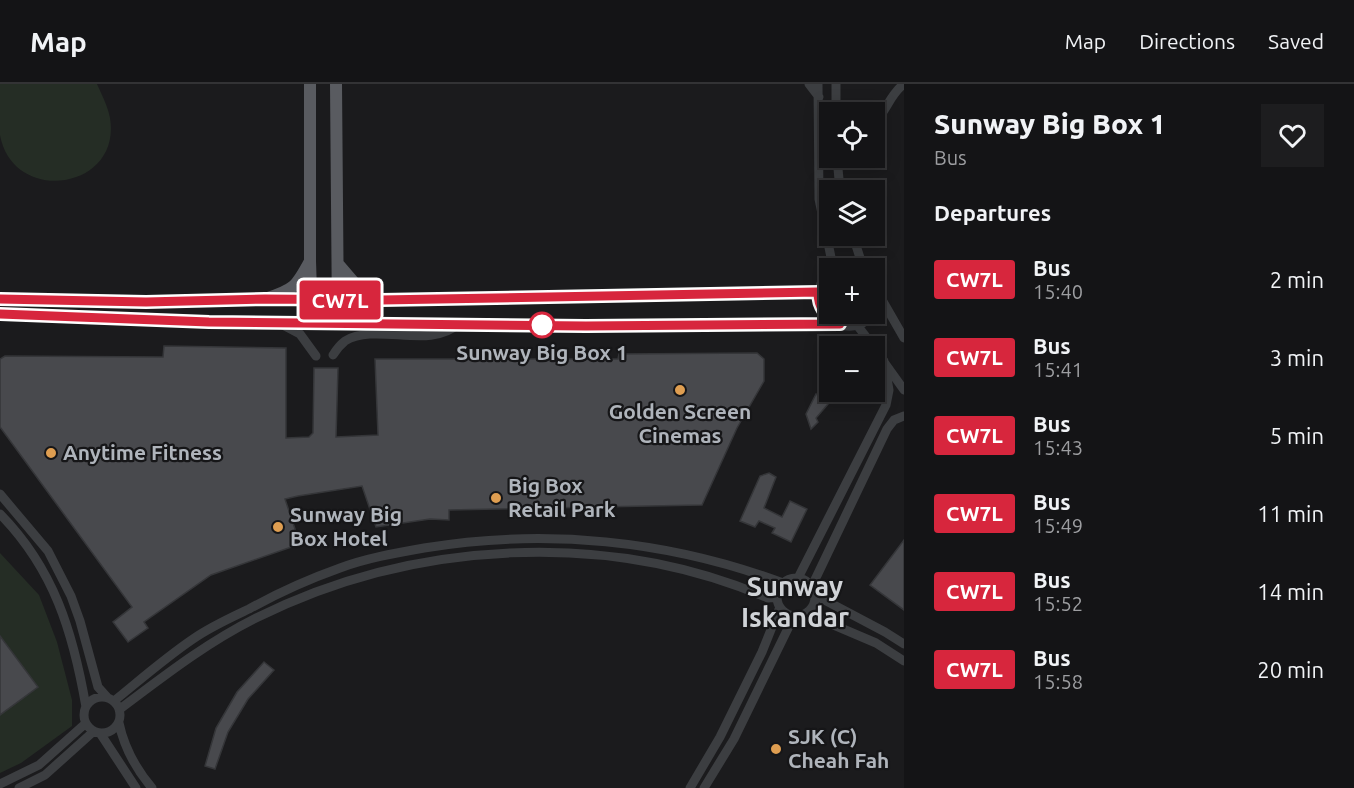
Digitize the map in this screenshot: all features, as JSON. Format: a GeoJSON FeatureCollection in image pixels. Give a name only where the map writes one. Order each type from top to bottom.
{"type":"FeatureCollection","features":[{"type":"Feature","properties":{"kind":"main road"},"geometry":{"type":"LineString","coordinates":[[310,84],[312,322]]}},
{"type":"Feature","properties":{"kind":"main road"},"geometry":{"type":"LineString","coordinates":[[336,84],[338,322]]}},
{"type":"Feature","properties":{"kind":"main road"},"geometry":{"type":"LineString","coordinates":[[265,299],[298,284],[310,261]]}},
{"type":"Feature","properties":{"kind":"main road"},"geometry":{"type":"LineString","coordinates":[[338,264],[356,285],[381,300]]}},
{"type":"Feature","properties":{"kind":"street"},"geometry":{"type":"LineString","coordinates":[[809,84],[819,97]]}},
{"type":"Feature","properties":{"kind":"street"},"geometry":{"type":"LineString","coordinates":[[818,84],[819,199],[829,258]]}},
{"type":"Feature","properties":{"kind":"street"},"geometry":{"type":"LineString","coordinates":[[836,84],[836,102]]}},
{"type":"Feature","properties":{"kind":"street"},"geometry":{"type":"LineString","coordinates":[[885,110],[894,94],[904,84]]}},
{"type":"Feature","properties":{"kind":"street"},"geometry":{"type":"LineString","coordinates":[[819,289],[819,296]]}},
{"type":"Feature","properties":{"kind":"street"},"geometry":{"type":"LineString","coordinates":[[0,299],[146,302],[265,299],[381,300],[818,292]]}},
{"type":"Feature","properties":{"kind":"street"},"geometry":{"type":"LineString","coordinates":[[885,305],[904,338]]}},
{"type":"Feature","properties":{"kind":"street"},"geometry":{"type":"LineString","coordinates":[[0,314],[276,322],[586,326],[840,324],[857,325],[866,336]]}},
{"type":"Feature","properties":{"kind":"street"},"geometry":{"type":"LineString","coordinates":[[276,322],[300,334],[316,356]]}},
{"type":"Feature","properties":{"kind":"street"},"geometry":{"type":"LineString","coordinates":[[333,355],[341,344],[357,336],[427,335],[451,330],[458,324]]}},
{"type":"Feature","properties":{"kind":"street"},"geometry":{"type":"LineString","coordinates":[[885,362],[904,390]]}},
{"type":"Feature","properties":{"kind":"street"},"geometry":{"type":"LineString","coordinates":[[798,578],[886,405],[889,390],[885,367]]}},
{"type":"Feature","properties":{"kind":"street"},"geometry":{"type":"LineString","coordinates":[[904,416],[894,420],[887,429],[813,591],[814,602],[808,612],[794,616],[786,613],[780,607],[777,597],[783,584],[790,579],[798,578],[806,581],[813,591],[904,644]]}},
{"type":"Feature","properties":{"kind":"street"},"geometry":{"type":"LineString","coordinates":[[0,494],[48,551],[80,621],[98,687],[114,702],[125,744],[142,776],[152,788]]}},
{"type":"Feature","properties":{"kind":"street"},"geometry":{"type":"LineString","coordinates":[[0,514],[15,529],[42,569],[60,603],[82,680],[86,723],[97,732],[136,788]]}},
{"type":"Feature","properties":{"kind":"street"},"geometry":{"type":"LineString","coordinates":[[114,702],[194,638],[282,591],[340,568],[408,551],[462,542],[531,538],[601,540],[661,549],[722,563],[783,584]]}},
{"type":"Feature","properties":{"kind":"street"},"geometry":{"type":"LineString","coordinates":[[86,707],[97,698],[114,702],[198,650],[290,602],[345,582],[411,565],[463,557],[531,552],[601,555],[659,563],[717,578],[768,598],[777,597]]}},
{"type":"Feature","properties":{"kind":"street"},"geometry":{"type":"LineString","coordinates":[[690,788],[720,737],[762,652],[780,607]]}},
{"type":"Feature","properties":{"kind":"street"},"geometry":{"type":"LineString","coordinates":[[808,612],[876,643],[904,661]]}},
{"type":"Feature","properties":{"kind":"street"},"geometry":{"type":"LineString","coordinates":[[704,788],[734,739],[794,616]]}},
{"type":"Feature","properties":{"kind":"street"},"geometry":{"type":"LineString","coordinates":[[0,784],[39,765],[86,723]]}},
{"type":"Feature","properties":{"kind":"street"},"geometry":{"type":"LineString","coordinates":[[19,788],[45,775],[97,732],[111,731],[119,723]]}},
{"type":"Feature","properties":{"kind":"shaded area"},"geometry":{"type":"Polygon","coordinates":[[[0,84],[97,84],[110,118],[109,142],[100,161],[84,174],[64,180],[44,180],[24,172],[9,158],[0,135],[0,84]]]}},
{"type":"Feature","properties":{"kind":"shaded area"},"geometry":{"type":"Polygon","coordinates":[[[0,553],[39,595],[57,642],[72,700],[72,726],[21,763],[0,773],[0,553]]]}},
{"type":"Feature","properties":{"kind":"building"},"geometry":{"type":"Polygon","coordinates":[[[164,346],[286,348],[286,438],[309,437],[313,433],[314,368],[338,368],[336,437],[378,435],[375,359],[618,359],[619,354],[757,353],[764,359],[764,381],[737,428],[702,505],[449,510],[449,520],[430,519],[376,527],[362,486],[285,499],[300,544],[211,575],[144,622],[148,628],[128,642],[113,622],[132,607],[0,427],[0,359],[5,356],[163,357],[164,346]]]}},
{"type":"Feature","properties":{"kind":"building"},"geometry":{"type":"Polygon","coordinates":[[[816,394],[819,396],[819,402],[827,402],[828,404],[816,418],[818,422],[811,429],[806,414],[816,394]]]}},
{"type":"Feature","properties":{"kind":"building"},"geometry":{"type":"Polygon","coordinates":[[[769,473],[776,477],[764,508],[782,517],[790,501],[807,509],[791,542],[772,533],[775,528],[759,521],[755,527],[740,521],[760,476],[769,473]]]}},
{"type":"Feature","properties":{"kind":"building"},"geometry":{"type":"Polygon","coordinates":[[[904,540],[904,610],[870,585],[904,540]]]}},
{"type":"Feature","properties":{"kind":"building"},"geometry":{"type":"Polygon","coordinates":[[[0,636],[38,687],[0,715],[0,636]]]}},
{"type":"Feature","properties":{"kind":"building"},"geometry":{"type":"Polygon","coordinates":[[[264,662],[274,670],[248,699],[228,732],[215,769],[205,766],[216,728],[237,692],[264,662]]]}},
{"type":"Feature","properties":{"kind":"bus line","name":"CW7L"},"geometry":{"type":"LineString","coordinates":[[0,299],[146,302],[265,299],[381,300],[818,292],[818,298],[826,315],[840,324],[586,326],[209,322],[0,314]]}},
{"type":"Feature","properties":{"kind":"place","name":"Sunway Big Box 1"},"geometry":{"type":"Point","coordinates":[542,325]}},
{"type":"Feature","properties":{"kind":"place","name":"Golden Screen Cinemas"},"geometry":{"type":"Point","coordinates":[680,390]}},
{"type":"Feature","properties":{"kind":"place","name":"Anytime Fitness"},"geometry":{"type":"Point","coordinates":[51,453]}},
{"type":"Feature","properties":{"kind":"place","name":"Big Box Retail Park"},"geometry":{"type":"Point","coordinates":[496,498]}},
{"type":"Feature","properties":{"kind":"place","name":"Sunway Big Box Hotel"},"geometry":{"type":"Point","coordinates":[278,527]}},
{"type":"Feature","properties":{"kind":"place","name":"SJK (C) Cheah Fah"},"geometry":{"type":"Point","coordinates":[776,749]}},
{"type":"Feature","properties":{"kind":"district","name":"Sunway Iskandar"},"geometry":{"type":"Point","coordinates":[795,602]}}]}
